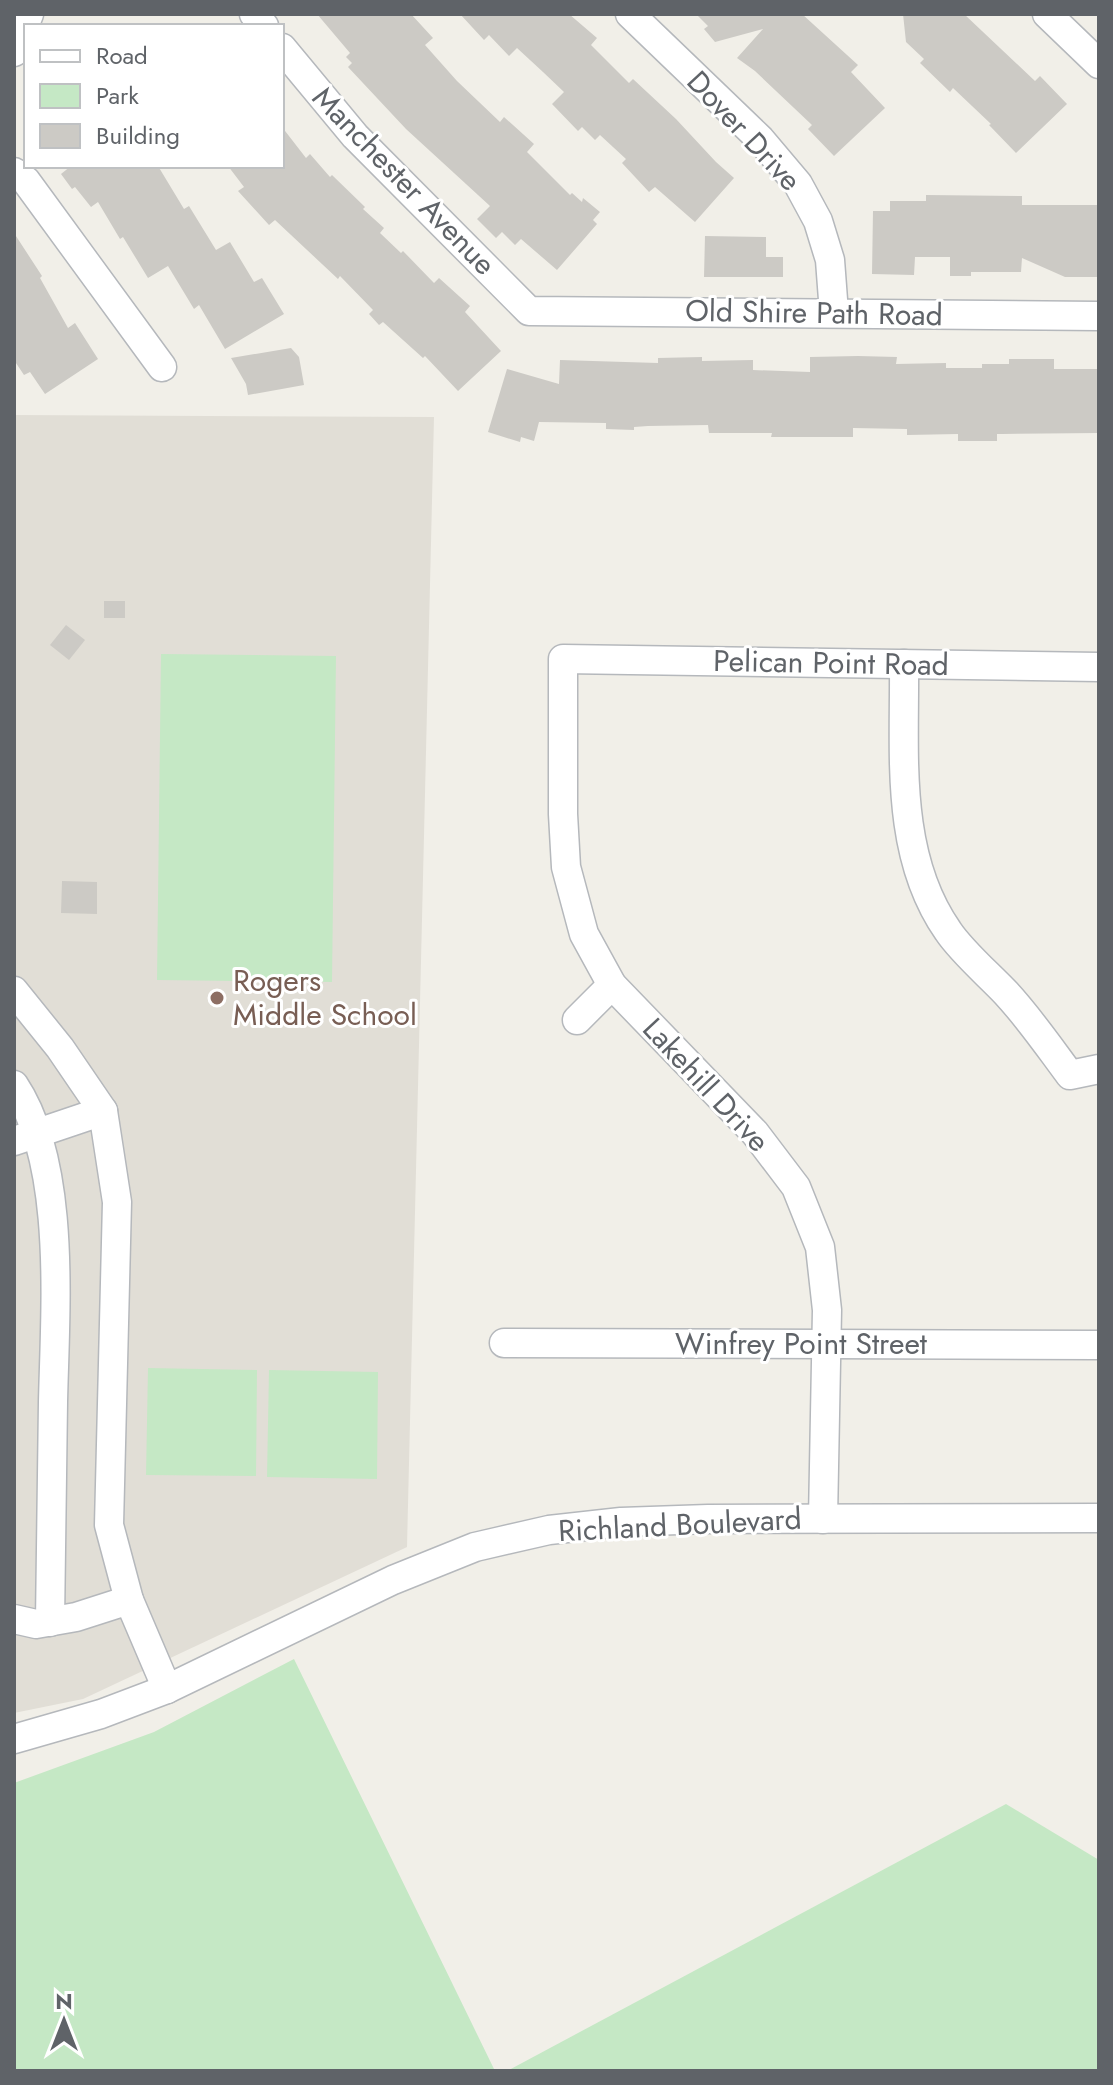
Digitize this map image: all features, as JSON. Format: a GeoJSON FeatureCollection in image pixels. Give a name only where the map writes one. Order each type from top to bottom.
{"type":"FeatureCollection","features":[{"type":"Feature","properties":{"kind":"street","name":"Dover Drive"},"geometry":{"type":"LineString","coordinates":[[630,14],[760,139],[798,184],[818,221],[830,260],[834,313]]}},
{"type":"Feature","properties":{"kind":"street"},"geometry":{"type":"LineString","coordinates":[[1047,14],[1094,48]]}},
{"type":"Feature","properties":{"kind":"street"},"geometry":{"type":"LineString","coordinates":[[14,52],[24,27]]}},
{"type":"Feature","properties":{"kind":"street","name":"Manchester Avenue"},"geometry":{"type":"LineString","coordinates":[[284,50],[355,136],[529,311]]}},
{"type":"Feature","properties":{"kind":"street"},"geometry":{"type":"LineString","coordinates":[[14,172],[26,181],[162,367]]}},
{"type":"Feature","properties":{"kind":"street","name":"Old Shire Path Road"},"geometry":{"type":"LineString","coordinates":[[529,311],[1099,316]]}},
{"type":"Feature","properties":{"kind":"street","name":"Pelican Point Road"},"geometry":{"type":"LineString","coordinates":[[563,659],[1099,667]]}},
{"type":"Feature","properties":{"kind":"street","name":"Lakehill Drive"},"geometry":{"type":"LineString","coordinates":[[563,659],[566,867],[584,934],[612,985],[755,1133],[796,1187],[820,1247],[827,1310],[823,1519]]}},
{"type":"Feature","properties":{"kind":"street"},"geometry":{"type":"LineString","coordinates":[[904,664],[905,787],[910,840],[926,892],[948,932],[1035,1026],[1070,1075],[1099,1069]]}},
{"type":"Feature","properties":{"kind":"street"},"geometry":{"type":"LineString","coordinates":[[577,1020],[612,985]]}},
{"type":"Feature","properties":{"kind":"street"},"geometry":{"type":"LineString","coordinates":[[14,991],[60,1048],[103,1111],[117,1202],[109,1525],[129,1600],[167,1689]]}},
{"type":"Feature","properties":{"kind":"street"},"geometry":{"type":"LineString","coordinates":[[14,1085],[22,1097],[25,1138],[44,1154],[55,1239],[50,1622]]}},
{"type":"Feature","properties":{"kind":"street"},"geometry":{"type":"LineString","coordinates":[[25,1138],[103,1111]]}},
{"type":"Feature","properties":{"kind":"street","name":"Winfrey Point Street"},"geometry":{"type":"LineString","coordinates":[[504,1343],[1099,1345]]}},
{"type":"Feature","properties":{"kind":"street","name":"Richland Boulevard"},"geometry":{"type":"LineString","coordinates":[[14,1739],[87,1719],[167,1689],[393,1580],[475,1547],[549,1530],[621,1522],[1099,1518]]}},
{"type":"Feature","properties":{"kind":"street"},"geometry":{"type":"LineString","coordinates":[[14,1619],[36,1624],[50,1622],[129,1600]]}},
{"type":"Feature","properties":{"kind":"shaded area","name":"Rogers Middle School"},"geometry":{"type":"Polygon","coordinates":[[[14,415],[434,417],[407,1547],[83,1699],[14,1713],[14,415]]]}},
{"type":"Feature","properties":{"kind":"green space"},"geometry":{"type":"Polygon","coordinates":[[[161,654],[336,656],[332,982],[157,980],[161,654]]]}},
{"type":"Feature","properties":{"kind":"green space"},"geometry":{"type":"Polygon","coordinates":[[[148,1368],[257,1370],[256,1476],[146,1475],[148,1368]]]}},
{"type":"Feature","properties":{"kind":"green space"},"geometry":{"type":"Polygon","coordinates":[[[269,1370],[378,1372],[377,1479],[267,1477],[269,1370]]]}},
{"type":"Feature","properties":{"kind":"green space"},"geometry":{"type":"Polygon","coordinates":[[[294,1659],[495,2071],[14,2071],[14,1783],[154,1732],[294,1659]]]}},
{"type":"Feature","properties":{"kind":"green space"},"geometry":{"type":"Polygon","coordinates":[[[1006,1804],[1099,1860],[1099,2071],[507,2071],[1006,1804]]]}},
{"type":"Feature","properties":{"kind":"building"},"geometry":{"type":"Polygon","coordinates":[[[317,14],[411,14],[433,38],[425,45],[457,81],[500,122],[504,117],[534,144],[527,152],[570,195],[572,193],[582,202],[583,198],[600,212],[593,220],[597,224],[557,270],[521,239],[515,245],[502,232],[496,238],[477,219],[490,206],[406,129],[348,67],[352,63],[346,57],[350,53],[317,14]]]}},
{"type":"Feature","properties":{"kind":"building"},"geometry":{"type":"Polygon","coordinates":[[[460,14],[569,14],[597,38],[591,45],[629,83],[633,79],[734,178],[695,222],[655,187],[649,192],[622,163],[626,159],[600,135],[595,140],[582,127],[578,131],[552,104],[564,92],[517,48],[509,56],[489,35],[484,40],[460,14]]]}},
{"type":"Feature","properties":{"kind":"building"},"geometry":{"type":"Polygon","coordinates":[[[696,14],[802,14],[858,65],[851,72],[885,108],[834,156],[808,129],[812,125],[737,58],[763,29],[715,42],[704,29],[708,26],[696,14]]]}},
{"type":"Feature","properties":{"kind":"building"},"geometry":{"type":"Polygon","coordinates":[[[903,14],[964,14],[1035,81],[1040,76],[1067,104],[1016,153],[953,88],[950,92],[920,63],[924,59],[906,42],[903,14]]]}},
{"type":"Feature","properties":{"kind":"building"},"geometry":{"type":"Polygon","coordinates":[[[284,130],[306,158],[310,154],[330,177],[332,175],[365,207],[363,209],[384,228],[380,233],[401,253],[403,251],[434,283],[439,278],[470,306],[465,312],[501,351],[458,391],[425,356],[423,358],[383,322],[379,325],[369,314],[373,310],[340,276],[338,279],[275,220],[269,225],[238,191],[244,187],[230,168],[284,168],[284,130]]]}},
{"type":"Feature","properties":{"kind":"building"},"geometry":{"type":"Polygon","coordinates":[[[68,168],[159,168],[184,209],[189,206],[216,250],[230,242],[254,282],[262,278],[284,314],[225,349],[199,305],[194,309],[168,266],[148,278],[98,202],[91,207],[61,174],[68,168]]]}},
{"type":"Feature","properties":{"kind":"building"},"geometry":{"type":"Polygon","coordinates":[[[926,195],[1022,196],[1022,205],[1099,205],[1098,277],[1065,277],[1022,258],[1021,272],[971,272],[971,276],[950,276],[950,257],[915,257],[914,275],[872,274],[873,211],[890,211],[890,201],[926,201],[926,195]]]}},
{"type":"Feature","properties":{"kind":"building"},"geometry":{"type":"Polygon","coordinates":[[[14,233],[42,276],[40,278],[68,328],[75,323],[98,359],[45,394],[30,372],[24,375],[14,360],[14,233]]]}},
{"type":"Feature","properties":{"kind":"building"},"geometry":{"type":"Polygon","coordinates":[[[705,236],[766,237],[766,257],[783,257],[783,277],[704,277],[705,236]]]}},
{"type":"Feature","properties":{"kind":"building"},"geometry":{"type":"Polygon","coordinates":[[[291,348],[299,357],[304,385],[248,395],[246,384],[231,358],[291,348]]]}},
{"type":"Feature","properties":{"kind":"building"},"geometry":{"type":"Polygon","coordinates":[[[702,357],[702,361],[753,360],[753,370],[810,372],[810,357],[897,357],[896,364],[946,363],[946,368],[982,368],[982,364],[1009,364],[1009,359],[1054,359],[1054,369],[1099,369],[1099,433],[997,434],[997,441],[958,441],[958,434],[907,435],[907,429],[853,428],[853,437],[771,437],[772,433],[709,433],[708,425],[648,426],[634,427],[634,430],[606,429],[606,423],[539,422],[534,441],[521,437],[520,442],[488,432],[507,369],[559,384],[560,360],[658,363],[658,358],[702,357]]]}},
{"type":"Feature","properties":{"kind":"building"},"geometry":{"type":"Polygon","coordinates":[[[104,601],[125,601],[125,618],[104,618],[104,601]]]}},
{"type":"Feature","properties":{"kind":"building"},"geometry":{"type":"Polygon","coordinates":[[[66,625],[85,640],[69,660],[50,645],[66,625]]]}},
{"type":"Feature","properties":{"kind":"building"},"geometry":{"type":"Polygon","coordinates":[[[62,881],[97,882],[97,914],[61,913],[62,881]]]}},
{"type":"Feature","properties":{"kind":"place","name":"Rogers Middle School"},"geometry":{"type":"Point","coordinates":[217,998]}}]}
